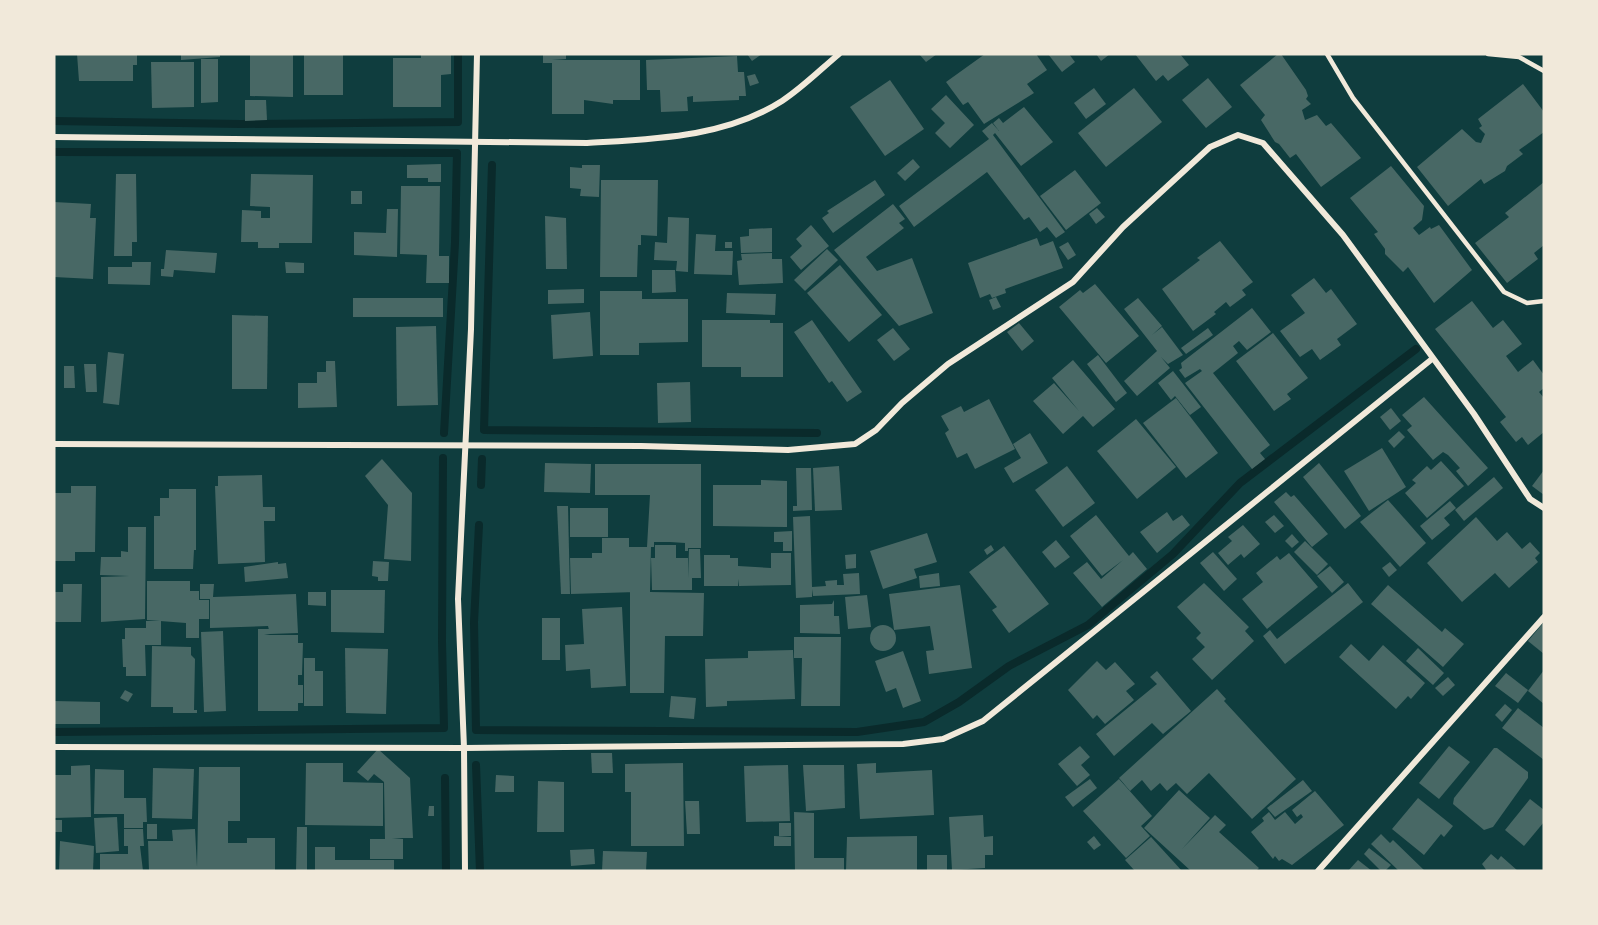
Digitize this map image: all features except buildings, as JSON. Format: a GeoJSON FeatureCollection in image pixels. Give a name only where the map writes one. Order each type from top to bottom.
{"type":"FeatureCollection","features":[{"type":"Feature","properties":{"kind":"street"},"geometry":{"type":"LineString","coordinates":[[465,871],[464,748],[458,599],[477,141],[477,54]]}},
{"type":"Feature","properties":{"kind":"street"},"geometry":{"type":"LineString","coordinates":[[54,137],[587,143],[665,138],[734,124],[782,100],[839,54]]}},
{"type":"Feature","properties":{"kind":"street"},"geometry":{"type":"LineString","coordinates":[[54,444],[465,445],[788,450],[855,444],[876,430],[902,403],[948,364],[1072,282],[1123,227],[1210,147],[1238,135],[1263,143],[1343,235],[1432,360],[1474,414],[1530,499],[1544,508]]}},
{"type":"Feature","properties":{"kind":"street"},"geometry":{"type":"LineString","coordinates":[[54,747],[464,748],[903,744],[943,739],[983,721],[1432,360]]}},
{"type":"Feature","properties":{"kind":"street"},"geometry":{"type":"LineString","coordinates":[[1318,871],[1544,617]]}},
{"type":"Feature","properties":{"kind":"lane"},"geometry":{"type":"LineString","coordinates":[[1327,54],[1353,98],[1504,292],[1527,303],[1544,301]]}},
{"type":"Feature","properties":{"kind":"lane"},"geometry":{"type":"LineString","coordinates":[[1488,54],[1520,57],[1544,71]]}},
{"type":"Feature","properties":{"kind":"waterway"},"geometry":{"type":"LineString","coordinates":[[54,121],[241,124],[458,122],[458,54]]}},
{"type":"Feature","properties":{"kind":"waterway"},"geometry":{"type":"LineString","coordinates":[[54,152],[457,153],[455,243],[444,433]]}},
{"type":"Feature","properties":{"kind":"waterway"},"geometry":{"type":"LineString","coordinates":[[492,165],[484,430],[817,433]]}},
{"type":"Feature","properties":{"kind":"waterway"},"geometry":{"type":"LineString","coordinates":[[479,525],[474,622],[476,730],[857,732],[924,722],[959,702],[1009,666],[1088,625],[1173,554],[1240,483],[1416,349]]}},
{"type":"Feature","properties":{"kind":"waterway"},"geometry":{"type":"LineString","coordinates":[[54,732],[444,728],[443,458]]}},
{"type":"Feature","properties":{"kind":"waterway"},"geometry":{"type":"LineString","coordinates":[[481,485],[482,459]]}},
{"type":"Feature","properties":{"kind":"waterway"},"geometry":{"type":"LineString","coordinates":[[476,765],[480,871]]}},
{"type":"Feature","properties":{"kind":"waterway"},"geometry":{"type":"LineString","coordinates":[[445,778],[446,871]]}}]}
